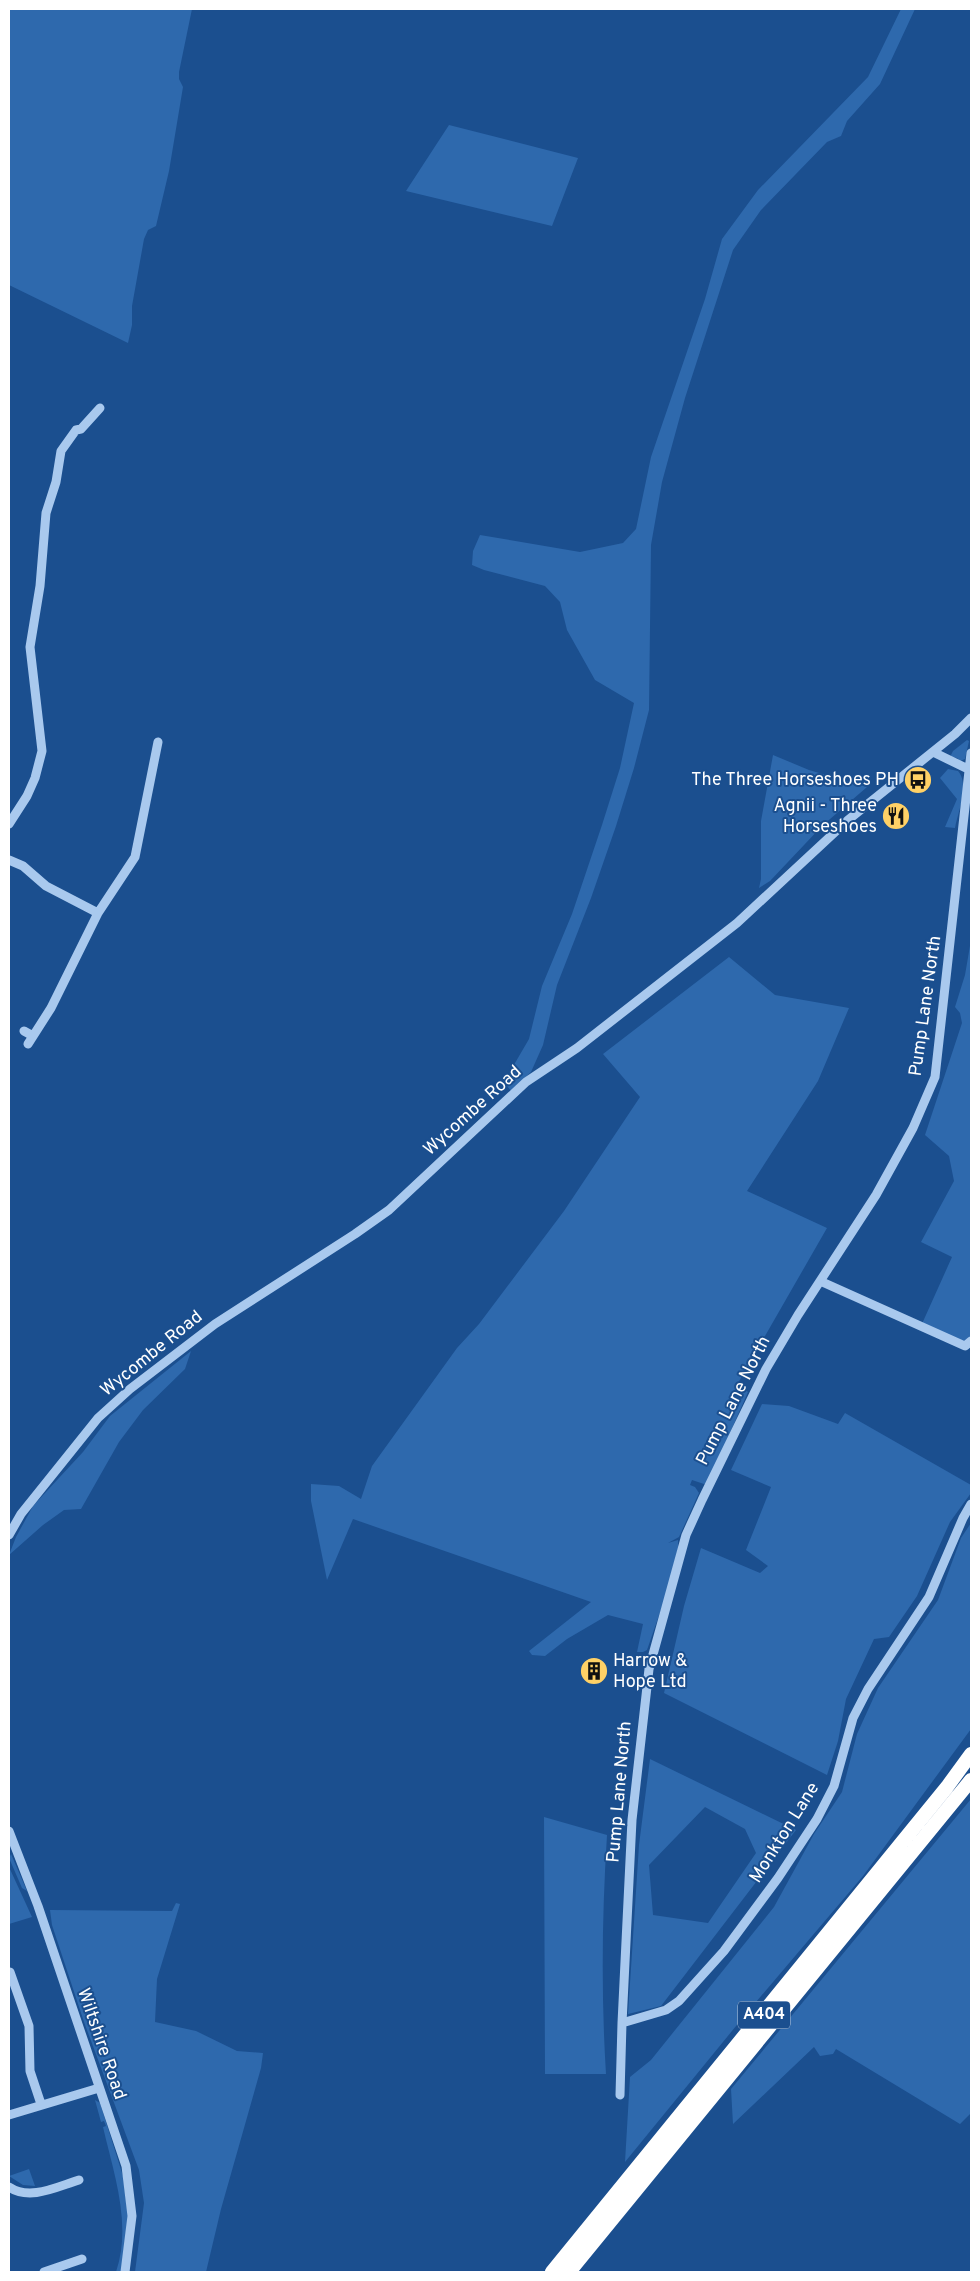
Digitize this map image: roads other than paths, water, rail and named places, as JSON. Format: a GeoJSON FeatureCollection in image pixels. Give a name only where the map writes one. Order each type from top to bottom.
{"type":"FeatureCollection","features":[{"type":"Feature","properties":{"kind":"highway","name":"A404"},"geometry":{"type":"LineString","coordinates":[[552,2272],[773,2003],[941,1795],[971,1754]]}},
{"type":"Feature","properties":{"kind":"highway","name":"A404"},"geometry":{"type":"LineString","coordinates":[[569,2272],[971,1780]]}},
{"type":"Feature","properties":{"kind":"street"},"geometry":{"type":"LineString","coordinates":[[10,820],[27,796],[35,778],[42,751],[30,647],[40,586],[46,513],[56,482],[61,451],[76,430],[81,429],[100,408]]}},
{"type":"Feature","properties":{"kind":"street","name":"Wycombe Road"},"geometry":{"type":"LineString","coordinates":[[9,1535],[21,1514],[98,1418],[130,1389],[215,1324],[356,1234],[389,1210],[526,1082],[577,1048],[737,923],[848,820],[971,718]]}},
{"type":"Feature","properties":{"kind":"street"},"geometry":{"type":"LineString","coordinates":[[24,1031],[31,1040],[51,1008],[67,966],[98,913],[135,858],[154,748]]}},
{"type":"Feature","properties":{"kind":"street"},"geometry":{"type":"LineString","coordinates":[[932,752],[970,770]]}},
{"type":"Feature","properties":{"kind":"street","name":"Pump Lane North"},"geometry":{"type":"LineString","coordinates":[[620,2095],[632,1820],[649,1669],[686,1535],[766,1369],[820,1280],[876,1195],[913,1128],[935,1077],[971,753]]}},
{"type":"Feature","properties":{"kind":"street"},"geometry":{"type":"LineString","coordinates":[[9,860],[23,866],[46,886],[98,913]]}},
{"type":"Feature","properties":{"kind":"street"},"geometry":{"type":"LineString","coordinates":[[820,1280],[965,1346],[971,1342]]}},
{"type":"Feature","properties":{"kind":"street","name":"Monkton Lane"},"geometry":{"type":"LineString","coordinates":[[622,2023],[666,2010],[679,2001],[724,1952],[783,1870],[817,1819],[834,1786],[852,1718],[868,1689],[928,1597],[971,1504]]}},
{"type":"Feature","properties":{"kind":"street","name":"Wiltshire Road"},"geometry":{"type":"LineString","coordinates":[[9,1832],[38,1906],[126,2166],[132,2216],[125,2272]]}},
{"type":"Feature","properties":{"kind":"street"},"geometry":{"type":"LineString","coordinates":[[10,1972],[29,2026],[30,2071],[41,2104]]}},
{"type":"Feature","properties":{"kind":"street"},"geometry":{"type":"LineString","coordinates":[[9,2115],[99,2088]]}},
{"type":"Feature","properties":{"kind":"street"},"geometry":{"type":"LineString","coordinates":[[9,2187],[17,2192],[34,2194],[79,2180]]}},
{"type":"Feature","properties":{"kind":"street"},"geometry":{"type":"LineString","coordinates":[[44,2272],[82,2259]]}},
{"type":"Feature","properties":{"kind":"place","name":"The Three Horseshoes PH"},"geometry":{"type":"Point","coordinates":[918,780]}},
{"type":"Feature","properties":{"kind":"place","name":"Agnii - Three Horseshoes"},"geometry":{"type":"Point","coordinates":[896,816]}},
{"type":"Feature","properties":{"kind":"place","name":"Harrow & Hope Ltd"},"geometry":{"type":"Point","coordinates":[594,1671]}}]}
